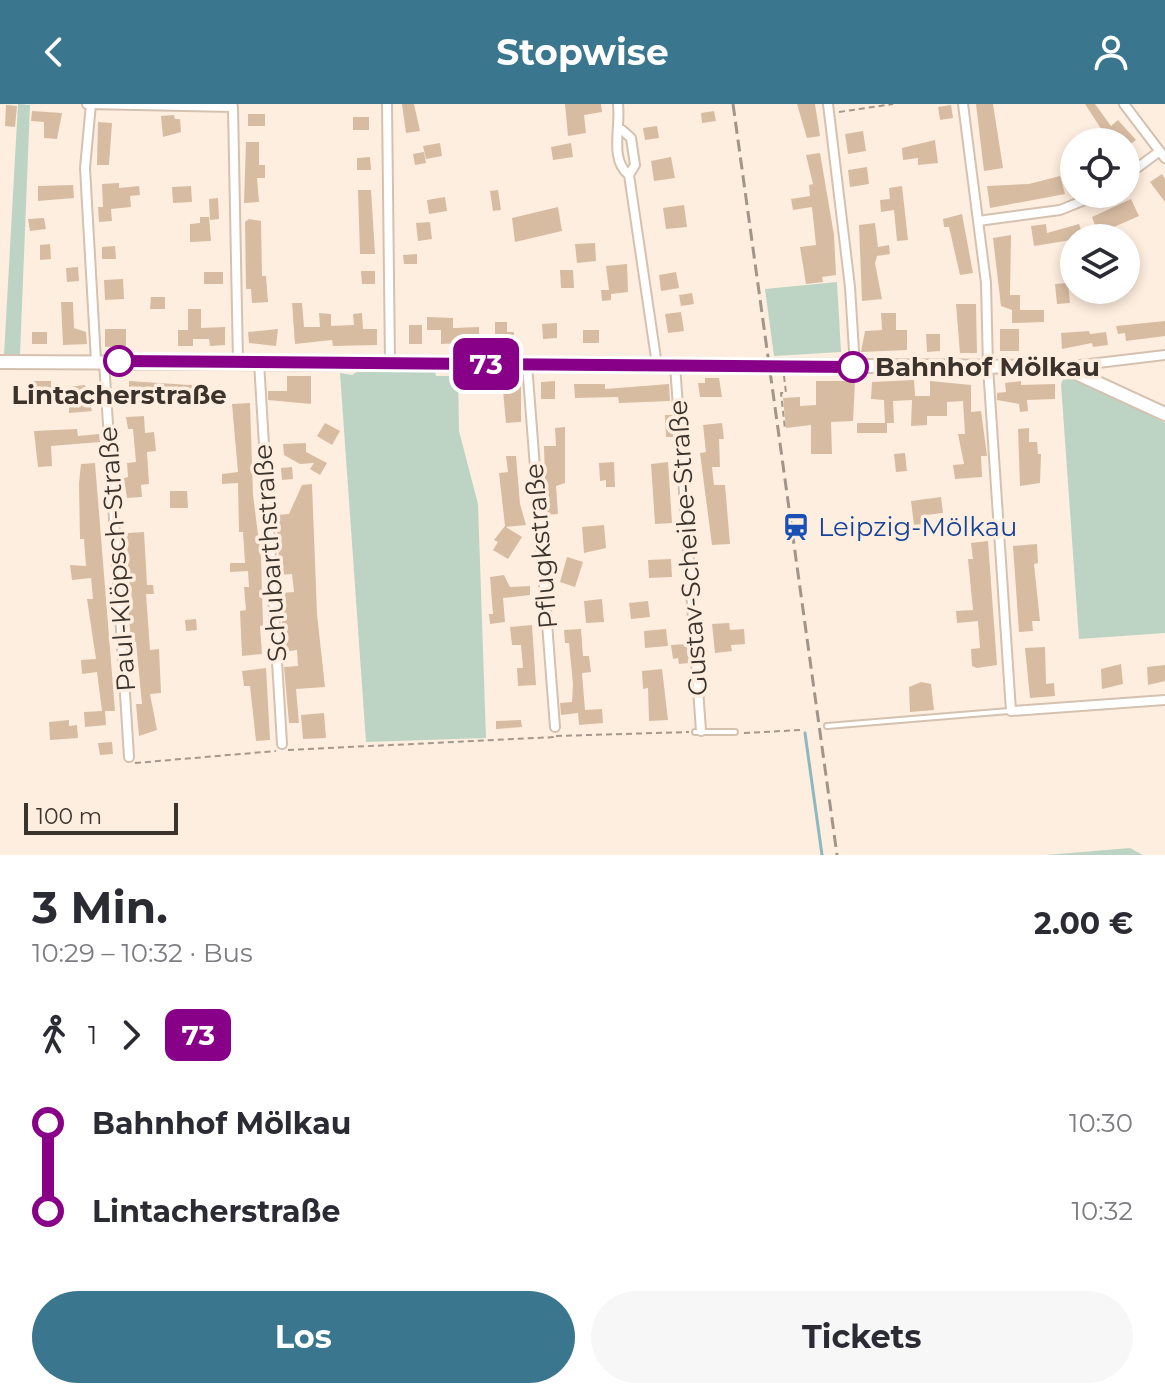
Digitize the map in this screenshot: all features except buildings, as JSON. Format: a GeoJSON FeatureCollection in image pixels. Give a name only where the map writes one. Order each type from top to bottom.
{"type":"FeatureCollection","features":[{"type":"Feature","properties":{"kind":"street"},"geometry":{"type":"LineString","coordinates":[[89,104],[233,107],[238,362]]}},
{"type":"Feature","properties":{"kind":"street","name":"Paul-Klöpsch-Straße"},"geometry":{"type":"LineString","coordinates":[[89,104],[85,168],[129,757]]}},
{"type":"Feature","properties":{"kind":"street"},"geometry":{"type":"LineString","coordinates":[[387,104],[390,363]]}},
{"type":"Feature","properties":{"kind":"street"},"geometry":{"type":"LineString","coordinates":[[618,104],[622,130],[631,138],[635,165],[629,175],[657,365]]}},
{"type":"Feature","properties":{"kind":"street"},"geometry":{"type":"LineString","coordinates":[[963,104],[986,283],[988,367],[1011,711],[1165,700]]}},
{"type":"Feature","properties":{"kind":"street"},"geometry":{"type":"LineString","coordinates":[[1124,104],[1162,155],[1140,168]]}},
{"type":"Feature","properties":{"kind":"street"},"geometry":{"type":"LineString","coordinates":[[829,108],[850,287],[855,367]]}},
{"type":"Feature","properties":{"kind":"street"},"geometry":{"type":"LineString","coordinates":[[622,130],[616,140],[620,168],[629,175]]}},
{"type":"Feature","properties":{"kind":"street"},"geometry":{"type":"LineString","coordinates":[[978,221],[1065,208]]}},
{"type":"Feature","properties":{"kind":"street"},"geometry":{"type":"LineString","coordinates":[[0,362],[1063,367],[1165,355]]}},
{"type":"Feature","properties":{"kind":"street","name":"Schubarthstraße"},"geometry":{"type":"LineString","coordinates":[[259,362],[282,747]]}},
{"type":"Feature","properties":{"kind":"street","name":"Pflugkstraße"},"geometry":{"type":"LineString","coordinates":[[527,364],[556,732]]}},
{"type":"Feature","properties":{"kind":"street","name":"Gustav-Scheibe-Straße"},"geometry":{"type":"LineString","coordinates":[[675,365],[698,732]]}},
{"type":"Feature","properties":{"kind":"street"},"geometry":{"type":"LineString","coordinates":[[1063,367],[1165,414]]}},
{"type":"Feature","properties":{"kind":"lane"},"geometry":{"type":"LineString","coordinates":[[827,726],[1011,711]]}},
{"type":"Feature","properties":{"kind":"lane"},"geometry":{"type":"LineString","coordinates":[[698,732],[735,732]]}},
{"type":"Feature","properties":{"kind":"path"},"geometry":{"type":"LineString","coordinates":[[829,108],[893,104]]}},
{"type":"Feature","properties":{"kind":"path"},"geometry":{"type":"LineString","coordinates":[[783,367],[786,393],[781,393],[785,429]]}},
{"type":"Feature","properties":{"kind":"path"},"geometry":{"type":"LineString","coordinates":[[735,732],[801,730]]}},
{"type":"Feature","properties":{"kind":"path"},"geometry":{"type":"LineString","coordinates":[[129,757],[132,763],[282,747],[556,732],[698,732]]}},
{"type":"Feature","properties":{"kind":"green space"},"geometry":{"type":"Polygon","coordinates":[[[18,104],[30,105],[20,355],[4,355],[18,104]]]}},
{"type":"Feature","properties":{"kind":"green space"},"geometry":{"type":"Polygon","coordinates":[[[837,282],[841,352],[774,356],[765,289],[837,282]]]}},
{"type":"Feature","properties":{"kind":"green space"},"geometry":{"type":"Polygon","coordinates":[[[363,368],[435,369],[436,376],[455,376],[458,370],[459,431],[478,504],[486,738],[366,742],[340,373],[352,375],[363,368]]]}},
{"type":"Feature","properties":{"kind":"green space"},"geometry":{"type":"Polygon","coordinates":[[[1064,377],[1076,378],[1165,423],[1165,633],[1079,639],[1061,384],[1064,377]]]}},
{"type":"Feature","properties":{"kind":"green space"},"geometry":{"type":"Polygon","coordinates":[[[1130,848],[1143,855],[1046,855],[1130,848]]]}},
{"type":"Feature","properties":{"kind":"waterway"},"geometry":{"type":"LineString","coordinates":[[805,733],[822,855]]}},
{"type":"Feature","properties":{"kind":"railway"},"geometry":{"type":"LineString","coordinates":[[733,104],[837,855]]}},
{"type":"Feature","properties":{"kind":"bus line","name":"73"},"geometry":{"type":"LineString","coordinates":[[119,361],[853,367]]}},
{"type":"Feature","properties":{"kind":"place","name":"Lintacherstraße"},"geometry":{"type":"Point","coordinates":[119,361]}},
{"type":"Feature","properties":{"kind":"place","name":"Bahnhof Mölkau"},"geometry":{"type":"Point","coordinates":[853,367]}},
{"type":"Feature","properties":{"kind":"place","name":"Leipzig-Mölkau"},"geometry":{"type":"Point","coordinates":[796,527]}}]}
